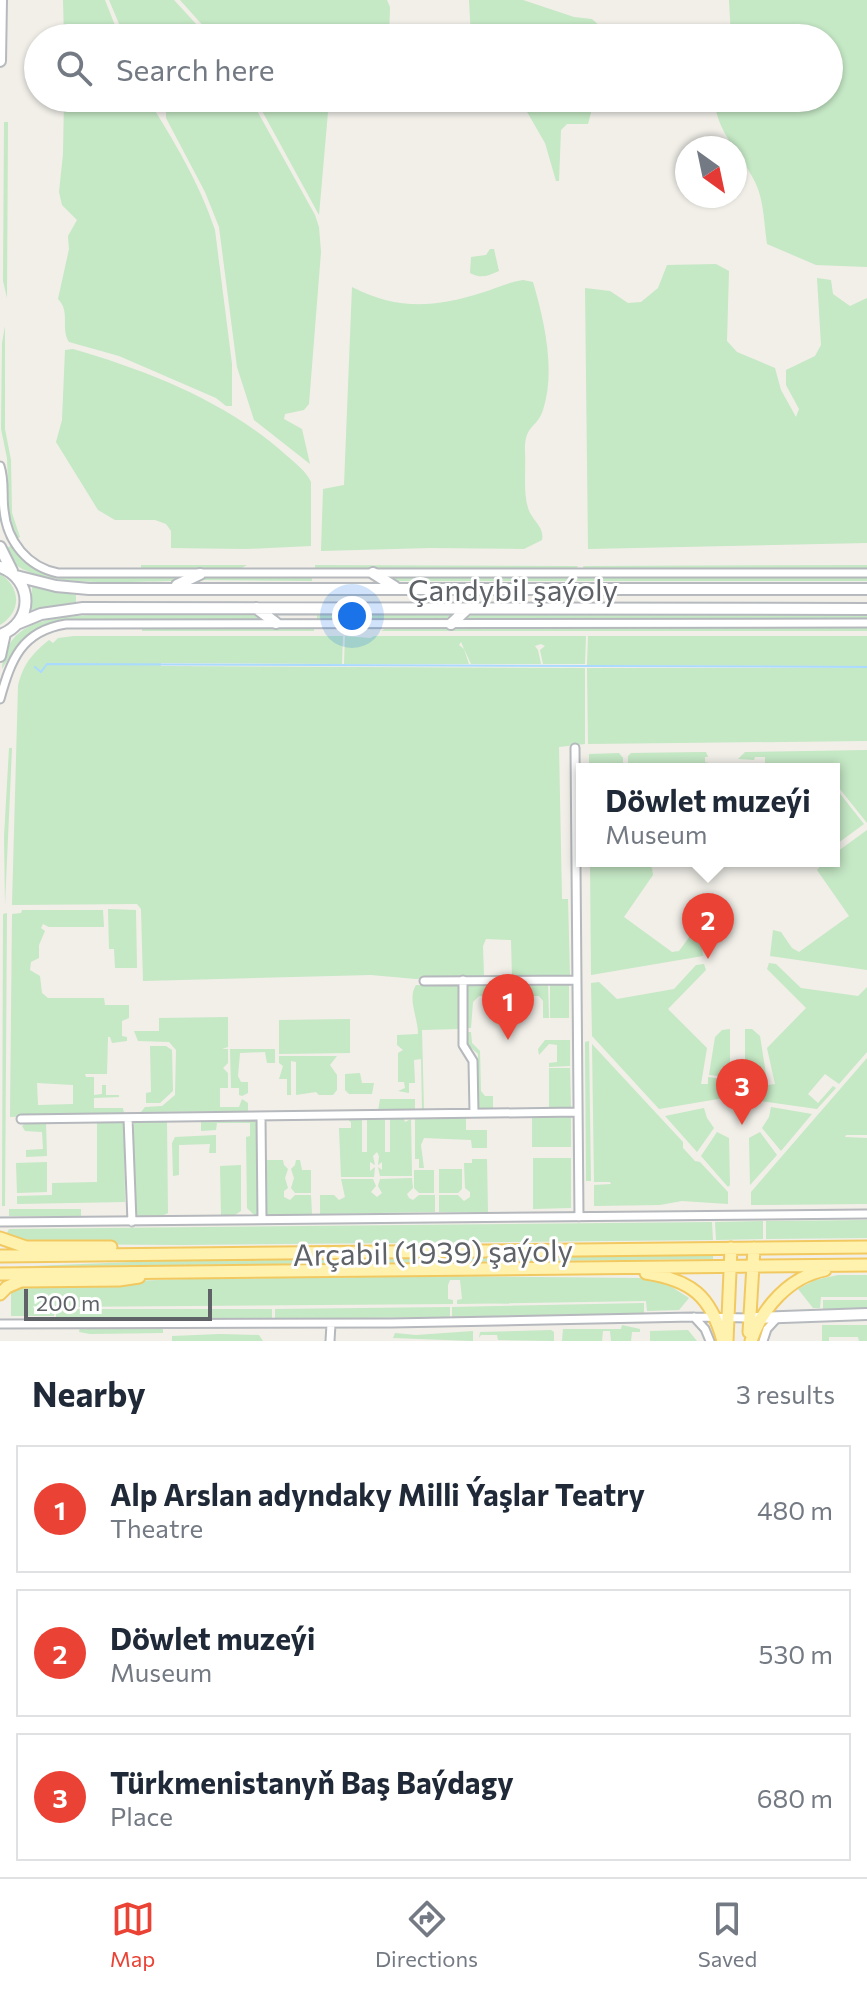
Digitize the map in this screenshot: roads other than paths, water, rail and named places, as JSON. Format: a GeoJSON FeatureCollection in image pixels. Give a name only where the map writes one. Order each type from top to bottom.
{"type":"FeatureCollection","features":[{"type":"Feature","properties":{"kind":"main road"},"geometry":{"type":"LineString","coordinates":[[0,61],[1,0]]}},
{"type":"Feature","properties":{"kind":"main road"},"geometry":{"type":"LineString","coordinates":[[0,547],[22,584],[26,604],[19,623]]}},
{"type":"Feature","properties":{"kind":"main road","name":"Çandybil şaýoly"},"geometry":{"type":"LineString","coordinates":[[0,567],[14,574],[73,588],[867,589]]}},
{"type":"Feature","properties":{"kind":"main road"},"geometry":{"type":"LineString","coordinates":[[373,573],[396,588]]}},
{"type":"Feature","properties":{"kind":"main road"},"geometry":{"type":"LineString","coordinates":[[172,588],[200,574]]}},
{"type":"Feature","properties":{"kind":"main road","name":"Çandybil şaýoly"},"geometry":{"type":"LineString","coordinates":[[3,634],[41,614],[83,608],[867,609]]}},
{"type":"Feature","properties":{"kind":"main road"},"geometry":{"type":"LineString","coordinates":[[256,608],[276,623]]}},
{"type":"Feature","properties":{"kind":"main road"},"geometry":{"type":"LineString","coordinates":[[451,624],[467,609]]}},
{"type":"Feature","properties":{"kind":"main road"},"geometry":{"type":"LineString","coordinates":[[0,656],[3,634]]}},
{"type":"Feature","properties":{"kind":"main road"},"geometry":{"type":"LineString","coordinates":[[0,1238],[26,1247],[123,1247],[163,1253]]}},
{"type":"Feature","properties":{"kind":"main road","name":"Arçabil (1939) şaýoly"},"geometry":{"type":"LineString","coordinates":[[0,1256],[867,1247]]}},
{"type":"Feature","properties":{"kind":"main road"},"geometry":{"type":"LineString","coordinates":[[725,1341],[723,1318],[731,1248]]}},
{"type":"Feature","properties":{"kind":"main road"},"geometry":{"type":"LineString","coordinates":[[749,1341],[756,1318],[754,1248]]}},
{"type":"Feature","properties":{"kind":"main road"},"geometry":{"type":"LineString","coordinates":[[756,1318],[793,1283],[808,1274],[849,1265]]}},
{"type":"Feature","properties":{"kind":"main road","name":"Arçabil (1939) şaýoly"},"geometry":{"type":"LineString","coordinates":[[0,1274],[867,1265]]}},
{"type":"Feature","properties":{"kind":"main road"},"geometry":{"type":"LineString","coordinates":[[622,1268],[669,1277],[683,1283],[723,1318]]}},
{"type":"Feature","properties":{"kind":"main road"},"geometry":{"type":"LineString","coordinates":[[0,1294],[21,1281],[119,1280],[167,1271]]}},
{"type":"Feature","properties":{"kind":"main road"},"geometry":{"type":"LineString","coordinates":[[776,1299],[778,1317]]}},
{"type":"Feature","properties":{"kind":"main road"},"geometry":{"type":"LineString","coordinates":[[756,1318],[867,1314]]}},
{"type":"Feature","properties":{"kind":"street"},"geometry":{"type":"LineString","coordinates":[[0,466],[10,535],[22,554],[41,568],[69,573],[867,573]]}},
{"type":"Feature","properties":{"kind":"street"},"geometry":{"type":"LineString","coordinates":[[0,699],[11,663],[22,647],[34,636],[57,625],[867,623]]}},
{"type":"Feature","properties":{"kind":"street"},"geometry":{"type":"LineString","coordinates":[[575,748],[576,864]]}},
{"type":"Feature","properties":{"kind":"street"},"geometry":{"type":"LineString","coordinates":[[576,867],[579,1217]]}},
{"type":"Feature","properties":{"kind":"street"},"geometry":{"type":"LineString","coordinates":[[463,980],[463,1045],[473,1061],[474,1113]]}},
{"type":"Feature","properties":{"kind":"street"},"geometry":{"type":"LineString","coordinates":[[424,981],[577,980]]}},
{"type":"Feature","properties":{"kind":"street"},"geometry":{"type":"LineString","coordinates":[[21,1119],[578,1112]]}},
{"type":"Feature","properties":{"kind":"street"},"geometry":{"type":"LineString","coordinates":[[261,1117],[262,1219]]}},
{"type":"Feature","properties":{"kind":"street"},"geometry":{"type":"LineString","coordinates":[[128,1118],[132,1222]]}},
{"type":"Feature","properties":{"kind":"street"},"geometry":{"type":"LineString","coordinates":[[0,1222],[867,1214]]}},
{"type":"Feature","properties":{"kind":"street"},"geometry":{"type":"LineString","coordinates":[[694,1317],[705,1329],[710,1341]]}},
{"type":"Feature","properties":{"kind":"street"},"geometry":{"type":"LineString","coordinates":[[763,1341],[767,1329],[778,1317]]}},
{"type":"Feature","properties":{"kind":"street"},"geometry":{"type":"LineString","coordinates":[[0,1324],[331,1324],[756,1318]]}},
{"type":"Feature","properties":{"kind":"street"},"geometry":{"type":"LineString","coordinates":[[330,1341],[331,1324]]}},
{"type":"Feature","properties":{"kind":"waterway"},"geometry":{"type":"LineString","coordinates":[[35,667],[41,672],[47,664],[867,667]]}},
{"type":"Feature","properties":{"kind":"place","name":"Döwlet muzeýi"},"geometry":{"type":"Point","coordinates":[708,959]}},
{"type":"Feature","properties":{"kind":"place","name":"Alp Arslan adyndaky Milli Ýaşlar Teatry"},"geometry":{"type":"Point","coordinates":[508,1040]}},
{"type":"Feature","properties":{"kind":"place","name":"Türkmenistanyň Baş Baýdagy"},"geometry":{"type":"Point","coordinates":[742,1125]}}]}
